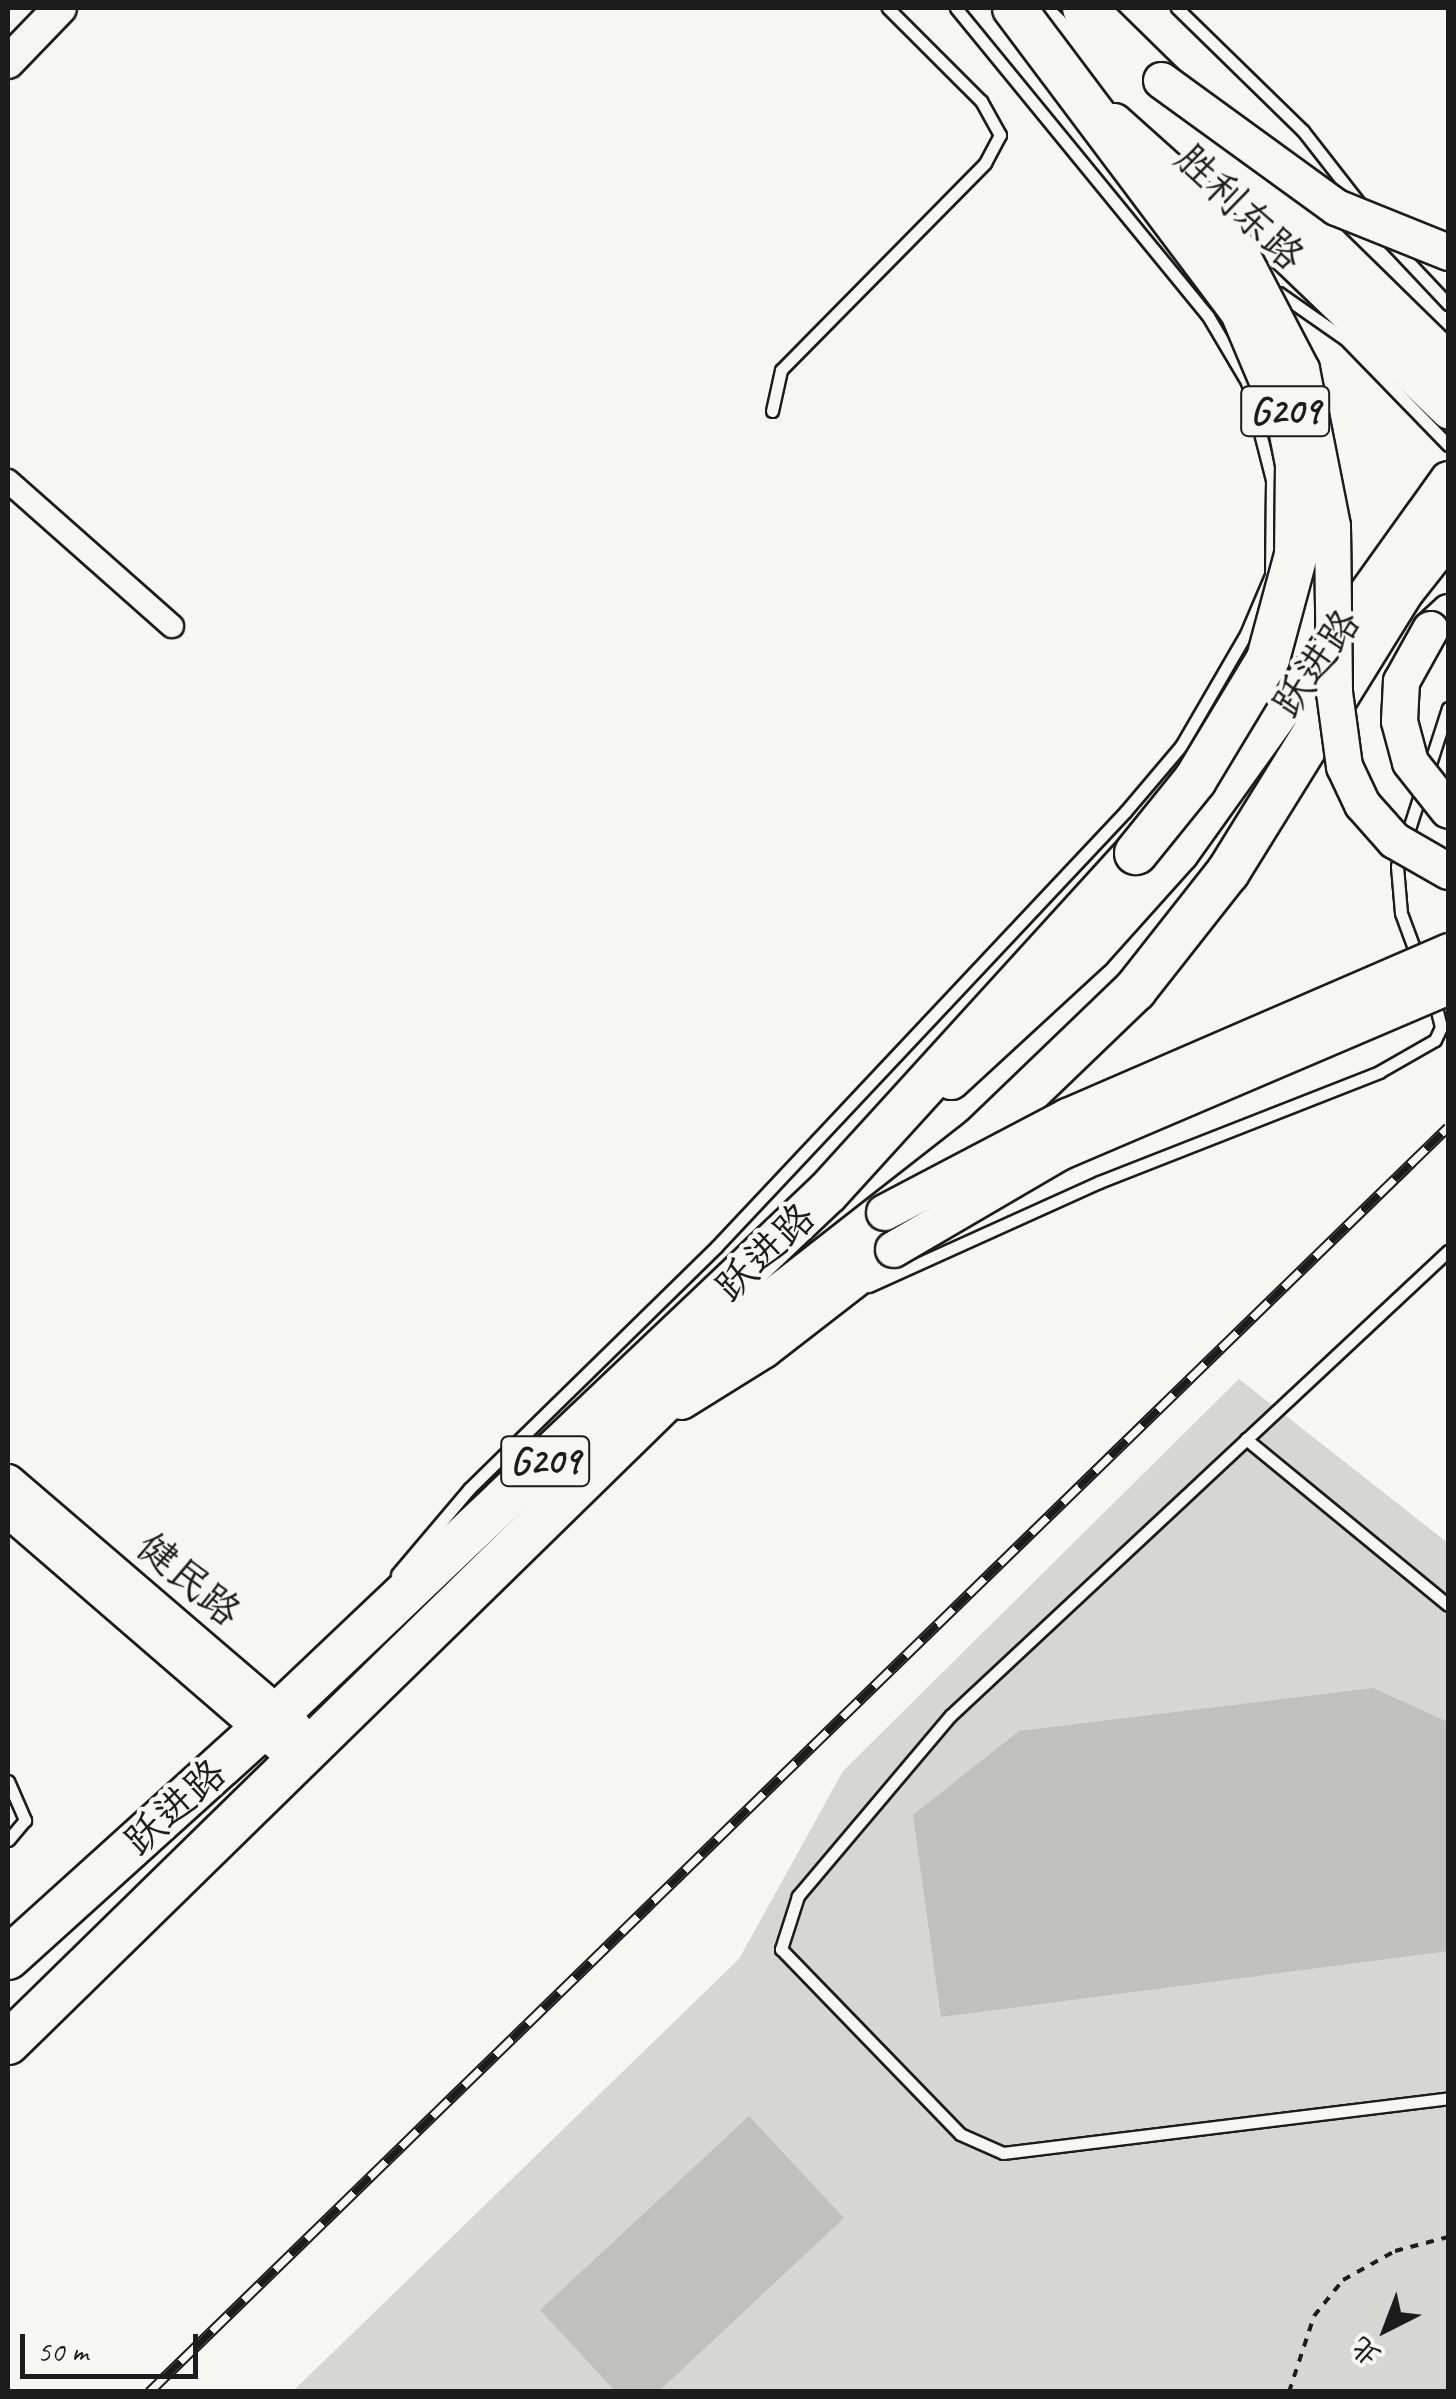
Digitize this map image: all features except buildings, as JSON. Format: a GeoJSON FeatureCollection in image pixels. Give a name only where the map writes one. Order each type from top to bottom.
{"type":"FeatureCollection","features":[{"type":"Feature","properties":{"kind":"highway","name":"G209"},"geometry":{"type":"LineString","coordinates":[[828,1192],[1136,852],[1195,780],[1268,660],[1296,554],[1297,464],[1289,423],[1242,312],[1086,95],[1014,8]]}},
{"type":"Feature","properties":{"kind":"highway","name":"胜利东路"},"geometry":{"type":"LineString","coordinates":[[1084,8],[1448,365]]}},
{"type":"Feature","properties":{"kind":"highway","name":"G209"},"geometry":{"type":"LineString","coordinates":[[881,1229],[1035,1090],[1135,990],[1215,889],[1403,590],[1448,532]]}},
{"type":"Feature","properties":{"kind":"highway","name":"跃进路"},"geometry":{"type":"LineString","coordinates":[[8,1958],[271,1720],[828,1192]]}},
{"type":"Feature","properties":{"kind":"highway","name":"跃进路"},"geometry":{"type":"LineString","coordinates":[[8,2043],[742,1324],[881,1229]]}},
{"type":"Feature","properties":{"kind":"main road"},"geometry":{"type":"LineString","coordinates":[[8,60],[60,8]]}},
{"type":"Feature","properties":{"kind":"main road","name":"胜利东路"},"geometry":{"type":"LineString","coordinates":[[1030,8],[1448,410]]}},
{"type":"Feature","properties":{"kind":"main road"},"geometry":{"type":"LineString","coordinates":[[1161,80],[1336,207],[1448,252]]}},
{"type":"Feature","properties":{"kind":"main road"},"geometry":{"type":"LineString","coordinates":[[1086,95],[1192,192],[1268,296],[1301,369],[1326,470],[1334,692],[1344,766],[1362,804],[1386,832],[1448,870]]}},
{"type":"Feature","properties":{"kind":"main road","name":"跃进路"},"geometry":{"type":"LineString","coordinates":[[828,1192],[1092,950],[1156,882],[1448,479]]}},
{"type":"Feature","properties":{"kind":"main road"},"geometry":{"type":"LineString","coordinates":[[1448,612],[1418,647],[1398,703],[1410,762],[1448,810]]}},
{"type":"Feature","properties":{"kind":"main road","name":"跃进路"},"geometry":{"type":"LineString","coordinates":[[881,1229],[1067,1116],[1448,951]]}},
{"type":"Feature","properties":{"kind":"main road"},"geometry":{"type":"LineString","coordinates":[[633,1431],[764,1350],[814,1309],[881,1229],[1448,986]]}},
{"type":"Feature","properties":{"kind":"main road","name":"健民路"},"geometry":{"type":"LineString","coordinates":[[8,1482],[304,1752]]}},
{"type":"Feature","properties":{"kind":"main road","name":"健民路"},"geometry":{"type":"LineString","coordinates":[[8,1511],[271,1720]]}},
{"type":"Feature","properties":{"kind":"street"},"geometry":{"type":"LineString","coordinates":[[8,481],[172,626]]}},
{"type":"Feature","properties":{"kind":"lane"},"geometry":{"type":"LineString","coordinates":[[772,412],[781,370],[985,163],[1000,135],[981,100],[888,8]]}},
{"type":"Feature","properties":{"kind":"lane"},"geometry":{"type":"LineString","coordinates":[[271,1720],[469,1489],[757,1205],[981,971],[1180,746],[1246,634],[1271,575],[1272,480],[1247,382],[1208,316],[956,8]]}},
{"type":"Feature","properties":{"kind":"lane"},"geometry":{"type":"LineString","coordinates":[[1177,8],[1303,131],[1400,255],[1448,304]]}},
{"type":"Feature","properties":{"kind":"lane"},"geometry":{"type":"LineString","coordinates":[[1208,316],[1279,292],[1345,339],[1448,446]]}},
{"type":"Feature","properties":{"kind":"lane"},"geometry":{"type":"LineString","coordinates":[[814,1309],[1099,1182],[1278,1117],[1435,1040],[1440,1012],[1401,913],[1397,866],[1448,708]]}},
{"type":"Feature","properties":{"kind":"lane"},"geometry":{"type":"LineString","coordinates":[[1448,1251],[950,1716],[798,1896],[781,1949],[960,2134],[1003,2153],[1448,2098]]}},
{"type":"Feature","properties":{"kind":"lane"},"geometry":{"type":"LineString","coordinates":[[1246,1439],[1448,1605]]}},
{"type":"Feature","properties":{"kind":"lane"},"geometry":{"type":"LineString","coordinates":[[8,1781],[24,1820],[8,1840]]}},
{"type":"Feature","properties":{"kind":"path"},"geometry":{"type":"LineString","coordinates":[[1289,2392],[1314,2316],[1343,2280],[1395,2252],[1448,2237]]}},
{"type":"Feature","properties":{"kind":"shaded area"},"geometry":{"type":"Polygon","coordinates":[[[1239,1379],[1448,1543],[1448,2391],[292,2392],[739,1959],[843,1771],[1239,1379]]]}},
{"type":"Feature","properties":{"kind":"railway"},"geometry":{"type":"LineString","coordinates":[[149,2392],[1448,1127]]}}]}
